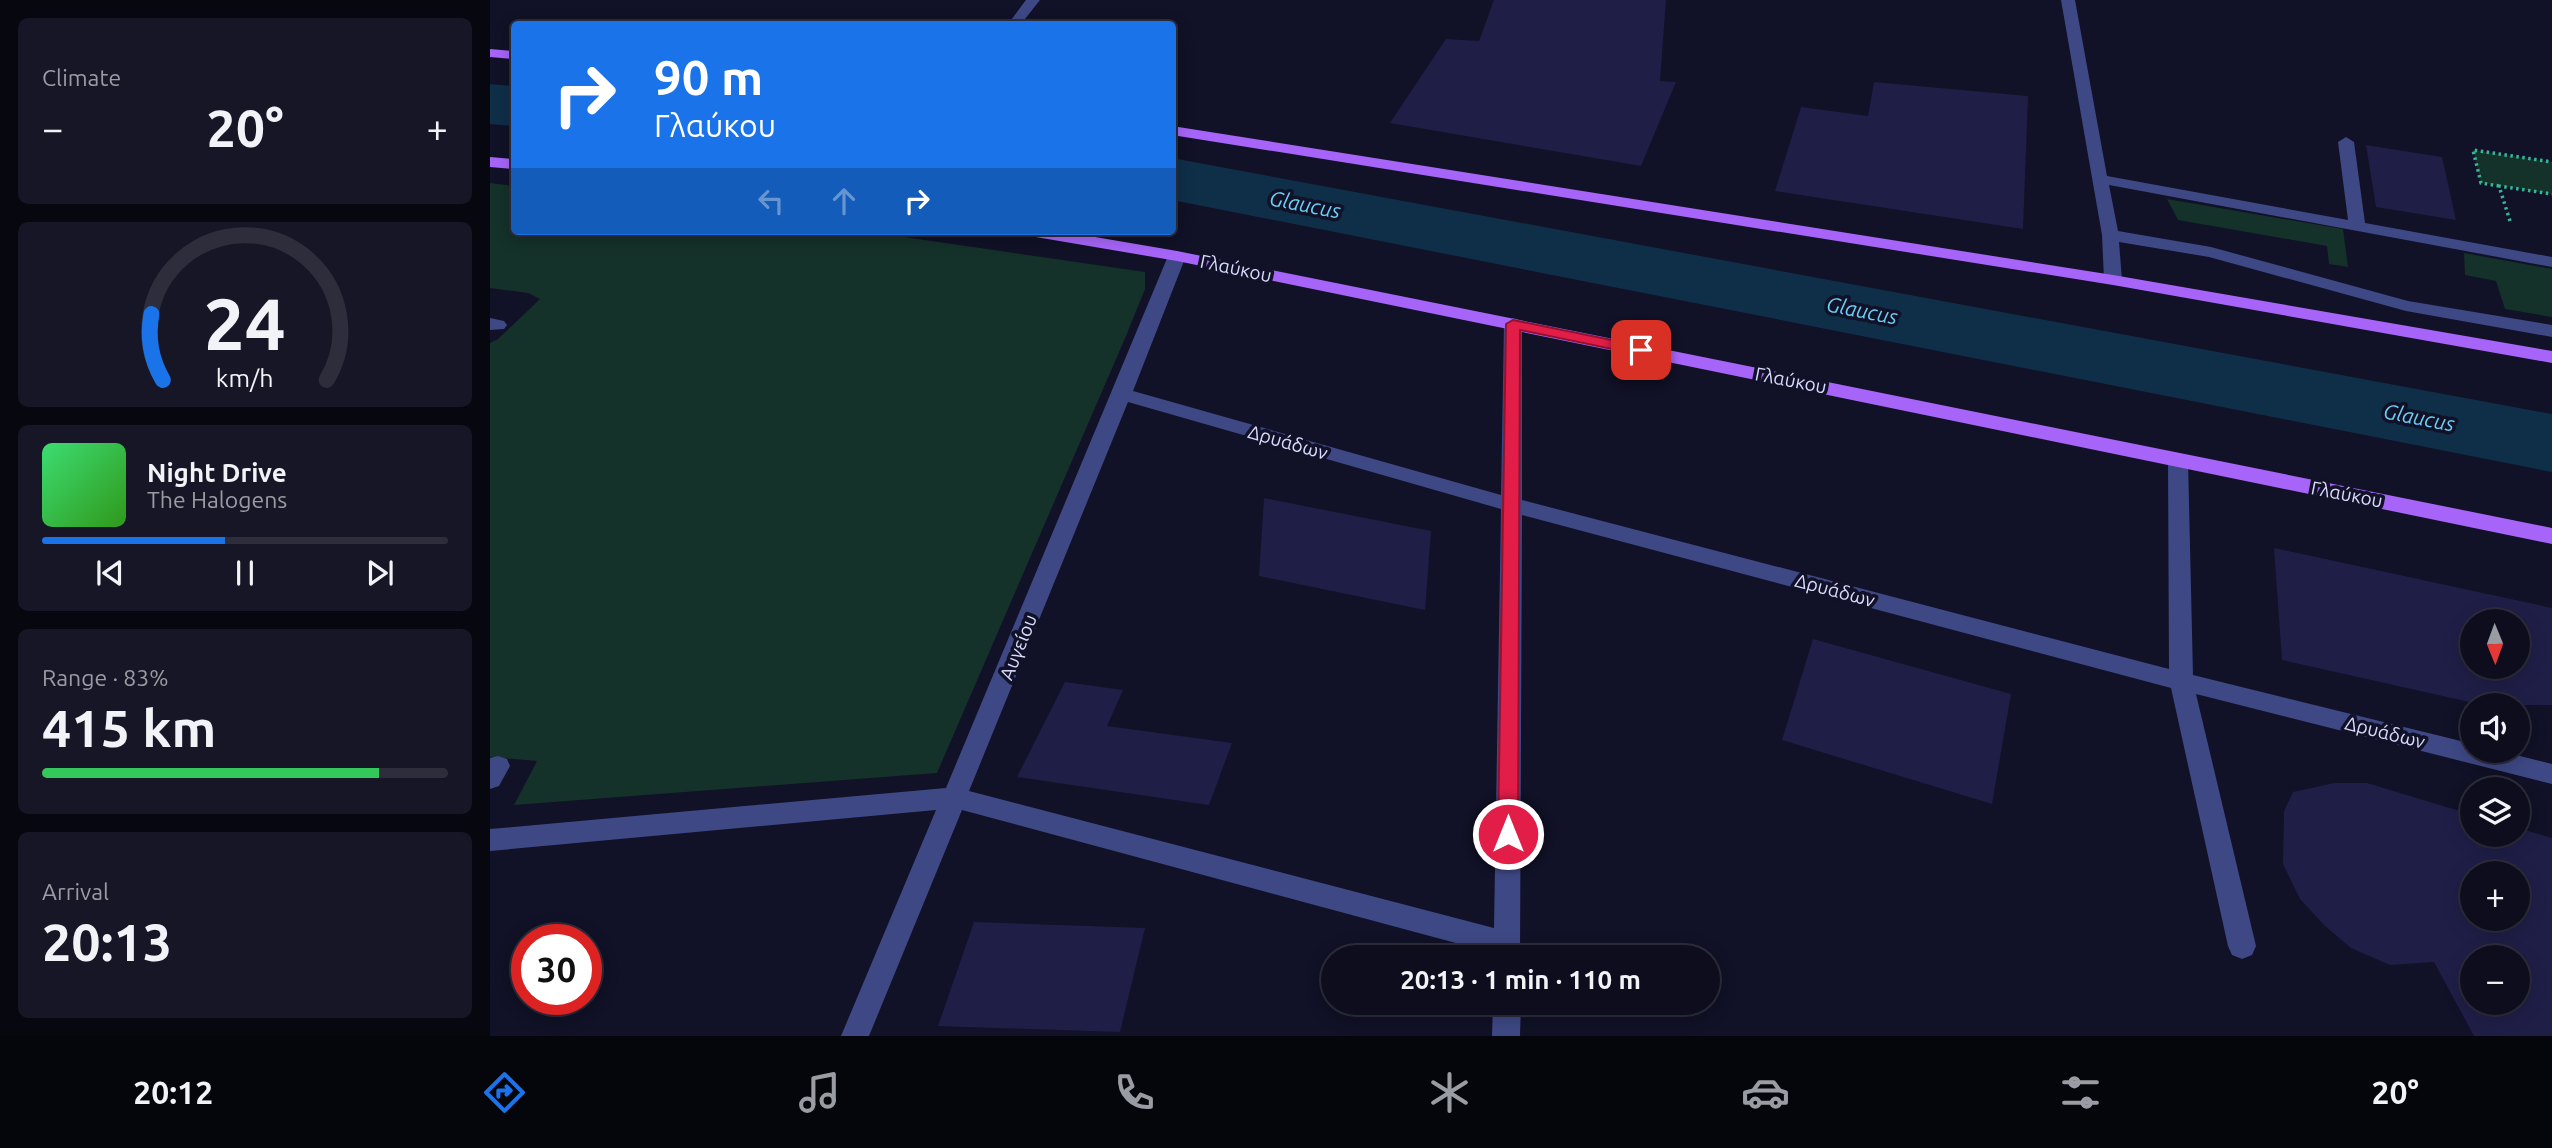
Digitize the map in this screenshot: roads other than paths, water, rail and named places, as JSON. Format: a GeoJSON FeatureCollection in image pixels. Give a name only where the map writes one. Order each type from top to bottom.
{"type":"FeatureCollection","features":[{"type":"Feature","properties":{"kind":"main road"},"geometry":{"type":"LineString","coordinates":[[490,53],[511,55]]}},
{"type":"Feature","properties":{"kind":"main road"},"geometry":{"type":"LineString","coordinates":[[1176,131],[2113,280],[2552,357]]}},
{"type":"Feature","properties":{"kind":"main road"},"geometry":{"type":"LineString","coordinates":[[490,162],[511,164]]}},
{"type":"Feature","properties":{"kind":"main road","name":"Γλαύκου"},"geometry":{"type":"LineString","coordinates":[[1054,235],[1177,256],[2552,536]]}},
{"type":"Feature","properties":{"kind":"street"},"geometry":{"type":"LineString","coordinates":[[1016,21],[1033,0]]}},
{"type":"Feature","properties":{"kind":"street"},"geometry":{"type":"LineString","coordinates":[[2068,0],[2110,235],[2113,280]]}},
{"type":"Feature","properties":{"kind":"street"},"geometry":{"type":"LineString","coordinates":[[2346,142],[2357,226]]}},
{"type":"Feature","properties":{"kind":"street"},"geometry":{"type":"LineString","coordinates":[[2100,179],[2552,262]]}},
{"type":"Feature","properties":{"kind":"street"},"geometry":{"type":"LineString","coordinates":[[2110,235],[2211,253],[2406,306],[2552,331]]}},
{"type":"Feature","properties":{"kind":"street","name":"Αυγείου"},"geometry":{"type":"LineString","coordinates":[[855,1036],[956,798],[1177,256]]}},
{"type":"Feature","properties":{"kind":"street"},"geometry":{"type":"LineString","coordinates":[[1507,945],[1513,324]]}},
{"type":"Feature","properties":{"kind":"street","name":"Δρυάδων"},"geometry":{"type":"LineString","coordinates":[[1122,394],[1511,505],[2180,681],[2552,774]]}},
{"type":"Feature","properties":{"kind":"street"},"geometry":{"type":"LineString","coordinates":[[2178,460],[2180,681],[2242,946]]}},
{"type":"Feature","properties":{"kind":"street"},"geometry":{"type":"LineString","coordinates":[[490,840],[956,798],[1485,945]]}},
{"type":"Feature","properties":{"kind":"street"},"geometry":{"type":"LineString","coordinates":[[1506,1036],[1507,1015]]}},
{"type":"Feature","properties":{"kind":"waterway","name":"Glaucus"},"geometry":{"type":"LineString","coordinates":[[490,104],[511,106]]}},
{"type":"Feature","properties":{"kind":"waterway","name":"Glaucus"},"geometry":{"type":"LineString","coordinates":[[1176,180],[2552,443]]}}]}
